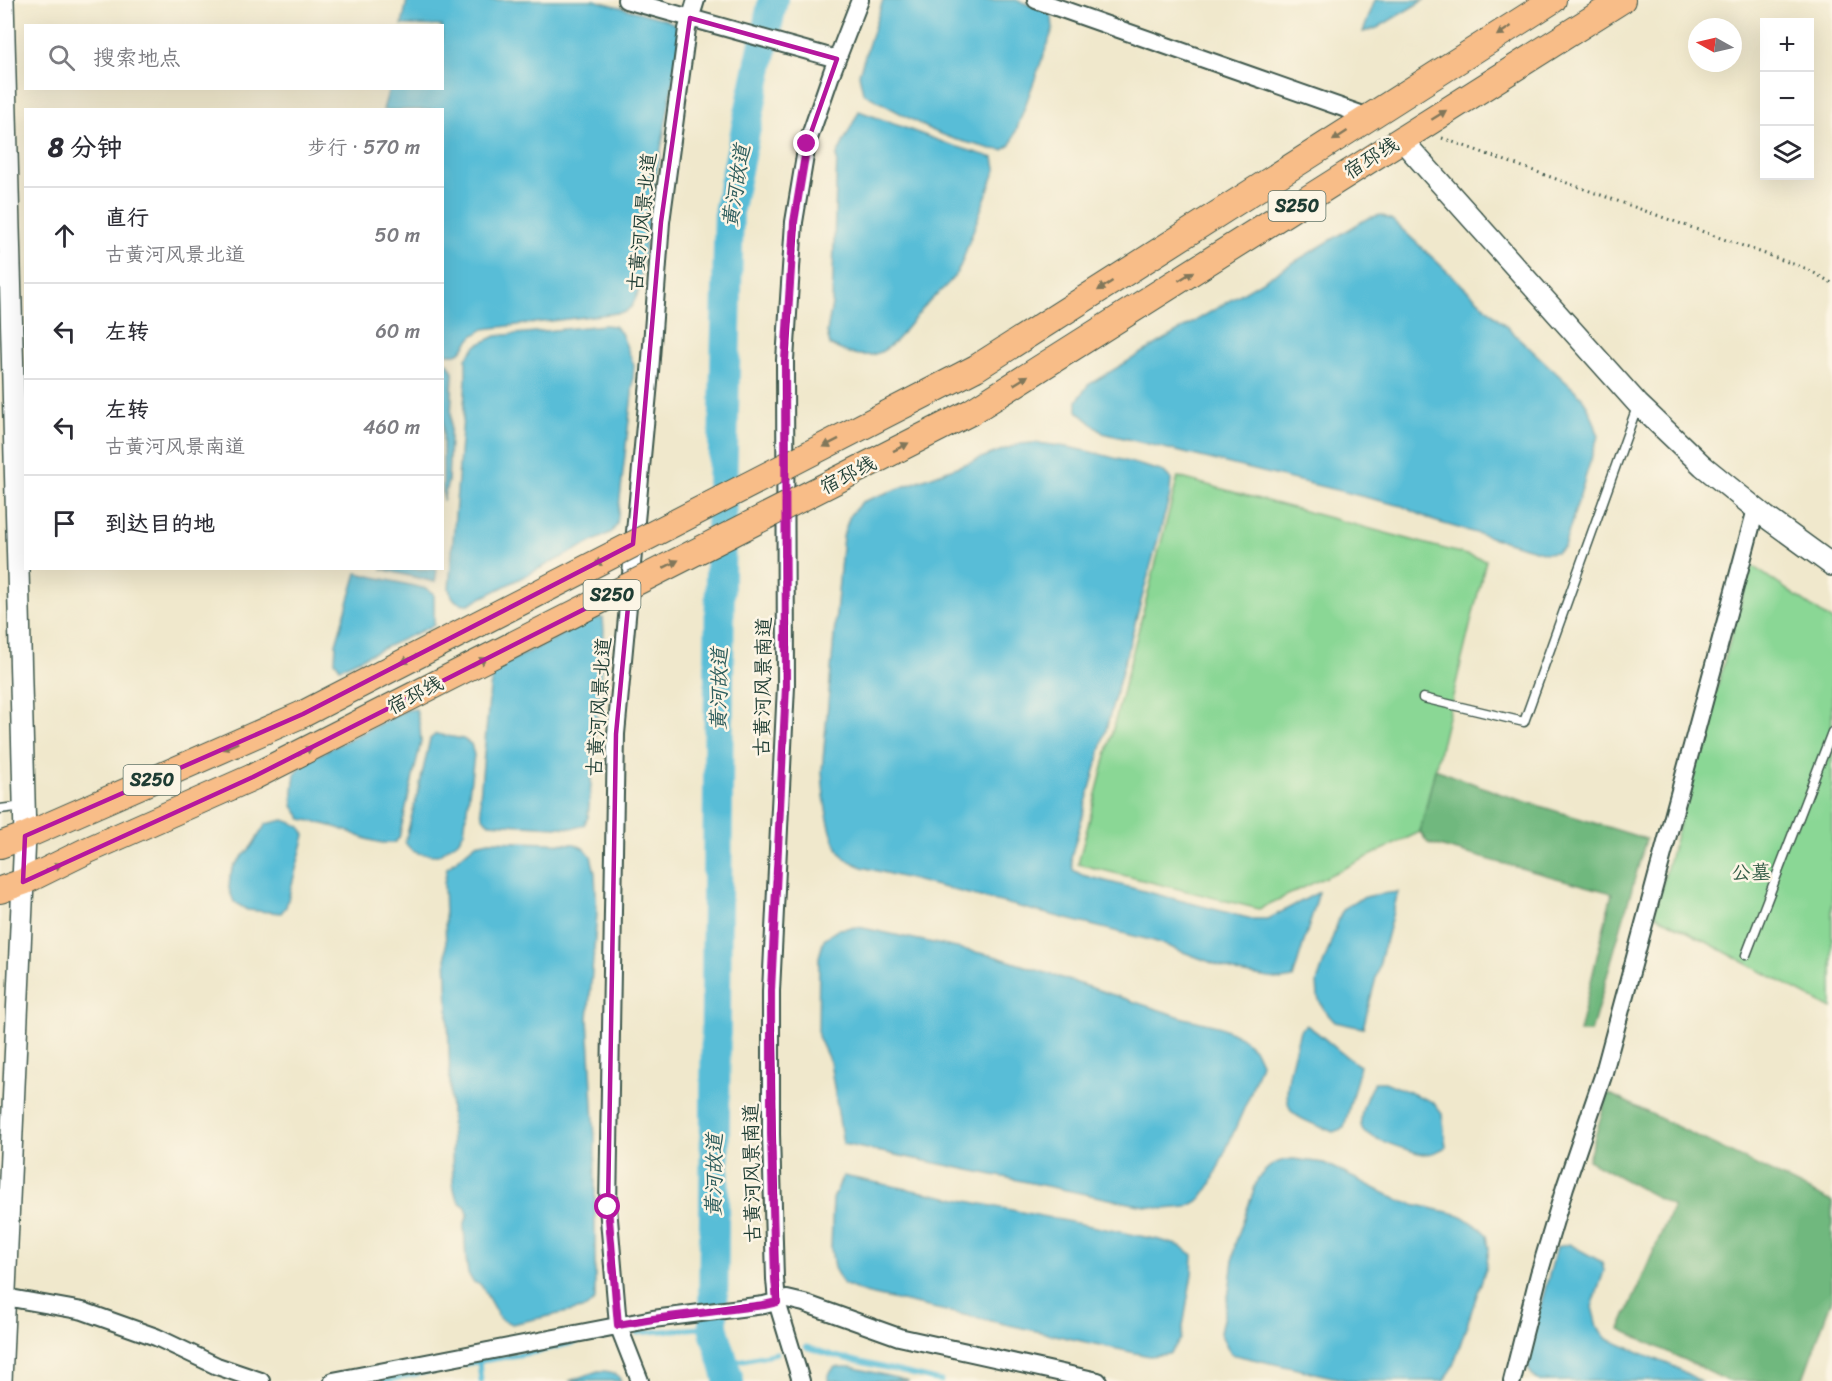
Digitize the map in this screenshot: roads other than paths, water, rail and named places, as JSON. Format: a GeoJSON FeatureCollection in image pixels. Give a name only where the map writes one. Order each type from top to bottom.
{"type":"FeatureCollection","features":[{"type":"Feature","properties":{"kind":"main road","name":"宿邳线"},"geometry":{"type":"LineString","coordinates":[[0,845],[303,714],[976,368],[1554,0]]}},
{"type":"Feature","properties":{"kind":"main road","name":"宿邳线"},"geometry":{"type":"LineString","coordinates":[[11,886],[253,777],[971,412],[1622,0]]}},
{"type":"Feature","properties":{"kind":"street"},"geometry":{"type":"LineString","coordinates":[[1,1381],[5,1297],[11,886],[25,836],[5,218],[3,0]]}},
{"type":"Feature","properties":{"kind":"street"},"geometry":{"type":"LineString","coordinates":[[626,0],[831,58]]}},
{"type":"Feature","properties":{"kind":"street","name":"古黄河风景北道"},"geometry":{"type":"LineString","coordinates":[[640,1381],[618,1325],[608,1207],[616,734],[650,372],[661,222],[687,29],[698,20],[696,0]]}},
{"type":"Feature","properties":{"kind":"street","name":"古黄河风景南道"},"geometry":{"type":"LineString","coordinates":[[801,1381],[771,1304],[775,1279],[771,1134],[771,991],[786,686],[785,360],[794,222],[807,144],[831,58],[860,0]]}},
{"type":"Feature","properties":{"kind":"street"},"geometry":{"type":"LineString","coordinates":[[1036,0],[1370,117]]}},
{"type":"Feature","properties":{"kind":"street"},"geometry":{"type":"LineString","coordinates":[[1409,134],[1638,404],[1703,466],[1756,509],[1832,565]]}},
{"type":"Feature","properties":{"kind":"street"},"geometry":{"type":"LineString","coordinates":[[1512,1381],[1545,1252],[1603,1076],[1756,509]]}},
{"type":"Feature","properties":{"kind":"street"},"geometry":{"type":"LineString","coordinates":[[5,1297],[83,1311],[156,1337],[217,1366],[261,1381]]}},
{"type":"Feature","properties":{"kind":"street"},"geometry":{"type":"LineString","coordinates":[[333,1381],[618,1325],[771,1304],[787,1299],[804,1303],[899,1338],[1098,1381]]}},
{"type":"Feature","properties":{"kind":"lane"},"geometry":{"type":"LineString","coordinates":[[1423,698],[1524,722],[1638,404]]}},
{"type":"Feature","properties":{"kind":"lane"},"geometry":{"type":"LineString","coordinates":[[1746,955],[1832,732]]}},
{"type":"Feature","properties":{"kind":"lane"},"geometry":{"type":"LineString","coordinates":[[0,810],[24,806]]}},
{"type":"Feature","properties":{"kind":"water"},"geometry":{"type":"Polygon","coordinates":[[[407,0],[594,0],[664,19],[675,24],[681,31],[638,293],[632,306],[625,312],[484,329],[472,337],[463,350],[454,354],[444,353],[444,108],[384,108],[389,90],[444,90],[444,24],[402,24],[407,0]]]}},
{"type":"Feature","properties":{"kind":"water"},"geometry":{"type":"Polygon","coordinates":[[[883,0],[1016,0],[1047,11],[1052,18],[1053,29],[1011,145],[1003,150],[992,149],[954,139],[931,130],[863,93],[859,74],[883,0]]]}},
{"type":"Feature","properties":{"kind":"water"},"geometry":{"type":"Polygon","coordinates":[[[1375,0],[1424,0],[1377,28],[1363,32],[1375,0]]]}},
{"type":"Feature","properties":{"kind":"water"},"geometry":{"type":"Polygon","coordinates":[[[859,111],[948,144],[994,158],[996,169],[954,277],[886,349],[876,354],[863,355],[848,353],[830,345],[827,332],[832,304],[837,155],[859,111]]]}},
{"type":"Feature","properties":{"kind":"water"},"geometry":{"type":"Polygon","coordinates":[[[1381,215],[1392,220],[1581,396],[1590,410],[1598,436],[1564,547],[1556,552],[1546,553],[1434,521],[1402,506],[1103,433],[1077,411],[1077,401],[1088,385],[1368,218],[1381,215]]]}},
{"type":"Feature","properties":{"kind":"water"},"geometry":{"type":"Polygon","coordinates":[[[604,325],[614,326],[621,333],[634,365],[617,524],[612,532],[469,604],[458,602],[449,589],[466,358],[477,345],[496,336],[604,325]]]}},
{"type":"Feature","properties":{"kind":"water"},"geometry":{"type":"Polygon","coordinates":[[[444,363],[448,363],[453,372],[448,482],[444,497],[444,363]]]}},
{"type":"Feature","properties":{"kind":"water"},"geometry":{"type":"Polygon","coordinates":[[[1034,443],[1084,450],[1116,458],[1164,472],[1171,479],[1170,495],[1071,858],[1073,870],[1082,875],[1252,919],[1268,919],[1319,892],[1293,978],[1281,980],[1239,973],[1154,941],[862,867],[845,858],[834,841],[828,817],[822,771],[843,536],[850,515],[862,502],[1019,444],[1034,443]]]}},
{"type":"Feature","properties":{"kind":"water"},"geometry":{"type":"Polygon","coordinates":[[[385,570],[437,570],[435,582],[385,570]]]}},
{"type":"Feature","properties":{"kind":"water"},"geometry":{"type":"Polygon","coordinates":[[[357,573],[427,589],[434,594],[434,625],[340,668],[335,661],[336,644],[357,573]]]}},
{"type":"Feature","properties":{"kind":"water"},"geometry":{"type":"Polygon","coordinates":[[[603,618],[602,662],[588,817],[584,825],[575,828],[488,823],[482,816],[480,797],[493,674],[499,667],[593,619],[603,618]]]}},
{"type":"Feature","properties":{"kind":"water"},"geometry":{"type":"Polygon","coordinates":[[[416,709],[421,742],[399,838],[394,843],[374,841],[339,828],[302,819],[293,806],[293,790],[295,774],[304,762],[407,710],[416,709]]]}},
{"type":"Feature","properties":{"kind":"water"},"geometry":{"type":"Polygon","coordinates":[[[436,734],[463,739],[471,744],[474,755],[464,832],[458,841],[438,855],[415,852],[405,842],[430,739],[436,734]]]}},
{"type":"Feature","properties":{"kind":"water"},"geometry":{"type":"Polygon","coordinates":[[[284,820],[300,826],[305,835],[286,907],[281,913],[247,910],[234,902],[229,889],[234,866],[252,846],[266,824],[284,820]]]}},
{"type":"Feature","properties":{"kind":"water"},"geometry":{"type":"Polygon","coordinates":[[[489,841],[575,844],[585,849],[591,856],[595,873],[597,914],[588,1019],[595,1139],[595,1300],[586,1308],[512,1324],[500,1319],[481,1285],[473,1282],[468,1273],[464,1226],[468,1214],[466,1207],[459,1202],[453,1183],[444,883],[447,868],[476,844],[489,841]]]}},
{"type":"Feature","properties":{"kind":"water"},"geometry":{"type":"Polygon","coordinates":[[[1398,892],[1363,1028],[1335,1022],[1324,1010],[1318,997],[1317,982],[1341,913],[1359,899],[1398,892]]]}},
{"type":"Feature","properties":{"kind":"water"},"geometry":{"type":"Polygon","coordinates":[[[858,927],[994,956],[1184,1018],[1221,1027],[1241,1037],[1255,1050],[1261,1063],[1249,1097],[1210,1186],[1201,1199],[1187,1207],[1164,1209],[843,1144],[830,1062],[818,1036],[819,957],[824,939],[839,929],[858,927]]]}},
{"type":"Feature","properties":{"kind":"water"},"geometry":{"type":"Polygon","coordinates":[[[1306,1025],[1360,1066],[1344,1128],[1333,1132],[1294,1114],[1288,1102],[1288,1082],[1292,1059],[1300,1030],[1306,1025]]]}},
{"type":"Feature","properties":{"kind":"water"},"geometry":{"type":"Polygon","coordinates":[[[1375,1082],[1385,1082],[1433,1102],[1442,1114],[1446,1147],[1435,1152],[1419,1153],[1382,1141],[1363,1130],[1362,1113],[1375,1082]]]}},
{"type":"Feature","properties":{"kind":"water"},"geometry":{"type":"Polygon","coordinates":[[[1293,1159],[1324,1163],[1400,1201],[1460,1215],[1487,1235],[1489,1249],[1486,1268],[1454,1363],[1445,1381],[1350,1381],[1231,1354],[1220,1333],[1229,1292],[1235,1244],[1258,1178],[1273,1164],[1293,1159]]]}},
{"type":"Feature","properties":{"kind":"water"},"geometry":{"type":"Polygon","coordinates":[[[843,1176],[1160,1240],[1180,1246],[1193,1255],[1181,1339],[1169,1354],[1149,1356],[865,1293],[843,1284],[834,1268],[831,1248],[833,1199],[843,1176]]]}},
{"type":"Feature","properties":{"kind":"water"},"geometry":{"type":"Polygon","coordinates":[[[1569,1244],[1602,1262],[1604,1271],[1592,1307],[1597,1327],[1607,1339],[1675,1367],[1700,1381],[1540,1381],[1535,1378],[1528,1369],[1532,1335],[1557,1247],[1569,1244]]]}},
{"type":"Feature","properties":{"kind":"water"},"geometry":{"type":"Polygon","coordinates":[[[835,1367],[851,1367],[909,1381],[828,1381],[828,1375],[835,1367]]]}},
{"type":"Feature","properties":{"kind":"water"},"geometry":{"type":"Polygon","coordinates":[[[598,1371],[614,1373],[621,1381],[569,1381],[598,1371]]]}},
{"type":"Feature","properties":{"kind":"waterway","name":"黄河故道"},"geometry":{"type":"LineString","coordinates":[[729,1381],[713,1327],[720,572],[729,208],[773,0]]}},
{"type":"Feature","properties":{"kind":"waterway"},"geometry":{"type":"LineString","coordinates":[[637,1333],[713,1327]]}},
{"type":"Feature","properties":{"kind":"waterway"},"geometry":{"type":"LineString","coordinates":[[587,1340],[607,1337]]}},
{"type":"Feature","properties":{"kind":"waterway"},"geometry":{"type":"LineString","coordinates":[[464,1364],[536,1352],[575,1342]]}},
{"type":"Feature","properties":{"kind":"waterway"},"geometry":{"type":"LineString","coordinates":[[806,1347],[941,1381]]}},
{"type":"Feature","properties":{"kind":"waterway"},"geometry":{"type":"LineString","coordinates":[[724,1364],[777,1353]]}},
{"type":"Feature","properties":{"kind":"waterway"},"geometry":{"type":"LineString","coordinates":[[479,1361],[481,1381]]}},
{"type":"Feature","properties":{"kind":"waterway"},"geometry":{"type":"LineString","coordinates":[[383,1381],[454,1366]]}},
{"type":"Feature","properties":{"kind":"park label","name":"公墓"},"geometry":{"type":"Point","coordinates":[1751,872]}}]}
